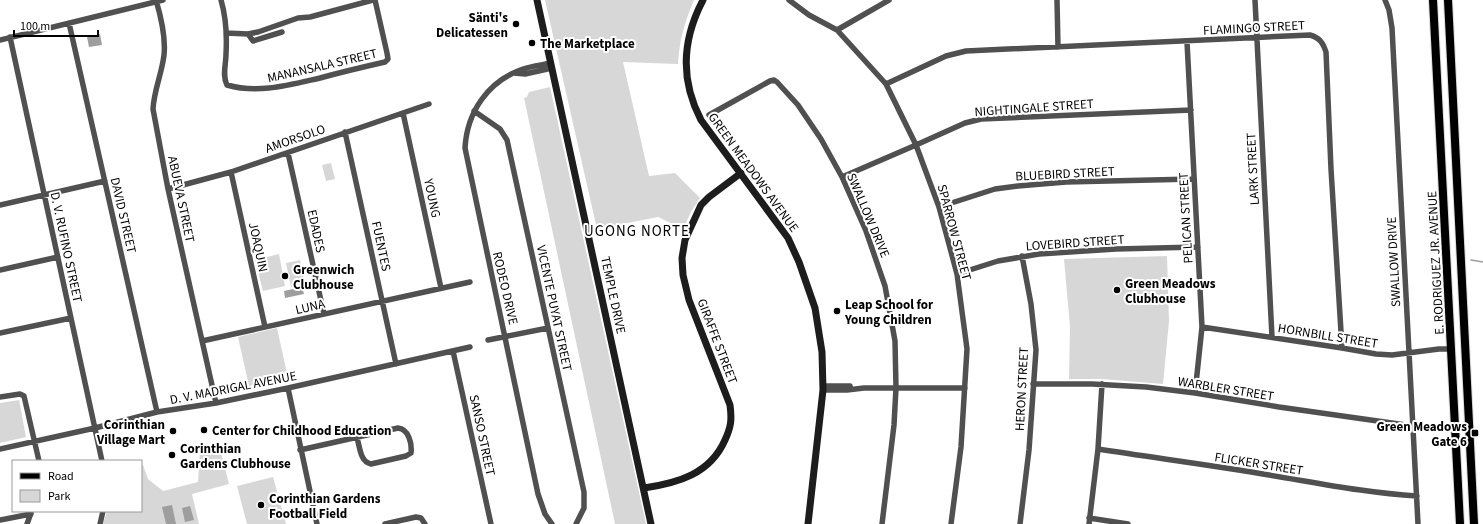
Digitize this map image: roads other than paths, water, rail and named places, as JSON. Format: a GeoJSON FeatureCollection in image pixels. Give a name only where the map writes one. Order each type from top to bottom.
{"type":"FeatureCollection","features":[{"type":"Feature","properties":{"kind":"main road","name":"E. RODRIGUEZ JR. AVENUE"},"geometry":{"type":"LineString","coordinates":[[1433,0],[1460,524]]}},
{"type":"Feature","properties":{"kind":"main road","name":"E. RODRIGUEZ JR. AVENUE"},"geometry":{"type":"LineString","coordinates":[[1448,0],[1474,524]]}},
{"type":"Feature","properties":{"kind":"main road"},"geometry":{"type":"LineString","coordinates":[[1436,57],[1451,57]]}},
{"type":"Feature","properties":{"kind":"street"},"geometry":{"type":"LineString","coordinates":[[0,40],[163,0]]}},
{"type":"Feature","properties":{"kind":"street","name":"MANANSALA STREET"},"geometry":{"type":"LineString","coordinates":[[221,0],[226,34],[224,74],[226,85],[233,87],[263,89],[285,86],[385,62],[388,59],[374,0]]}},
{"type":"Feature","properties":{"kind":"street"},"geometry":{"type":"LineString","coordinates":[[226,34],[248,34],[258,32],[298,18],[310,17],[374,0]]}},
{"type":"Feature","properties":{"kind":"street","name":"TEMPLE DRIVE"},"geometry":{"type":"LineString","coordinates":[[537,0],[651,524]]}},
{"type":"Feature","properties":{"kind":"street","name":"GREEN MEADOWS AVENUE"},"geometry":{"type":"LineString","coordinates":[[703,0],[691,28],[687,47],[686,66],[688,87],[693,105],[701,120],[788,238],[808,286],[820,331],[823,388],[808,524]]}},
{"type":"Feature","properties":{"kind":"street","name":"SPARROW STREET"},"geometry":{"type":"LineString","coordinates":[[788,0],[810,15],[837,30],[886,84],[916,145],[939,207],[957,274],[967,349],[961,447],[951,524]]}},
{"type":"Feature","properties":{"kind":"street"},"geometry":{"type":"LineString","coordinates":[[837,30],[889,0]]}},
{"type":"Feature","properties":{"kind":"street"},"geometry":{"type":"LineString","coordinates":[[1057,0],[1058,47]]}},
{"type":"Feature","properties":{"kind":"street","name":"LARK STREET"},"geometry":{"type":"LineString","coordinates":[[1255,0],[1272,338]]}},
{"type":"Feature","properties":{"kind":"street","name":"SWALLOW DRIVE"},"geometry":{"type":"LineString","coordinates":[[1385,0],[1389,10],[1392,28],[1418,524]]}},
{"type":"Feature","properties":{"kind":"street","name":"ABUEVA STREET"},"geometry":{"type":"LineString","coordinates":[[156,1],[161,18],[164,53],[162,68],[153,96],[153,109],[168,189],[216,403]]}},
{"type":"Feature","properties":{"kind":"street","name":"DAVID STREET"},"geometry":{"type":"LineString","coordinates":[[69,23],[157,412]]}},
{"type":"Feature","properties":{"kind":"street"},"geometry":{"type":"LineString","coordinates":[[248,34],[253,41],[282,32]]}},
{"type":"Feature","properties":{"kind":"street","name":"FLAMINGO STREET"},"geometry":{"type":"LineString","coordinates":[[886,84],[946,56],[966,51],[1187,42],[1310,35],[1318,37],[1326,52],[1331,170],[1342,348]]}},
{"type":"Feature","properties":{"kind":"street","name":"D. V. RUFINO STREET"},"geometry":{"type":"LineString","coordinates":[[10,37],[102,460]]}},
{"type":"Feature","properties":{"kind":"street","name":"PELICAN STREET"},"geometry":{"type":"LineString","coordinates":[[1187,42],[1202,327],[1195,393]]}},
{"type":"Feature","properties":{"kind":"street","name":"RODEO DRIVE"},"geometry":{"type":"LineString","coordinates":[[551,65],[514,73],[497,82],[474,111],[465,140],[466,157],[506,337],[538,494],[545,514],[552,524]]}},
{"type":"Feature","properties":{"kind":"street","name":"SWALLOW DRIVE"},"geometry":{"type":"LineString","coordinates":[[709,115],[774,80],[798,105],[821,139],[842,177],[866,231],[885,286],[895,340],[896,388],[894,425],[882,524]]}},
{"type":"Feature","properties":{"kind":"street","name":"AMORSOLO"},"geometry":{"type":"LineString","coordinates":[[168,189],[231,172],[429,104]]}},
{"type":"Feature","properties":{"kind":"street","name":"NIGHTINGALE STREET"},"geometry":{"type":"LineString","coordinates":[[842,177],[965,122],[981,119],[1191,110]]}},
{"type":"Feature","properties":{"kind":"street","name":"VICENTE PUYAT STREET"},"geometry":{"type":"LineString","coordinates":[[474,111],[500,129],[507,140],[584,492],[584,508],[576,524]]}},
{"type":"Feature","properties":{"kind":"street","name":"YOUNG"},"geometry":{"type":"LineString","coordinates":[[404,113],[441,288]]}},
{"type":"Feature","properties":{"kind":"street","name":"FUENTES"},"geometry":{"type":"LineString","coordinates":[[345,132],[396,364]]}},
{"type":"Feature","properties":{"kind":"street","name":"EDADES"},"geometry":{"type":"LineString","coordinates":[[288,153],[324,314]]}},
{"type":"Feature","properties":{"kind":"street","name":"JOAQUIN"},"geometry":{"type":"LineString","coordinates":[[231,172],[266,327]]}},
{"type":"Feature","properties":{"kind":"street","name":"GIRAFFE STREET"},"geometry":{"type":"LineString","coordinates":[[644,488],[678,481],[697,472],[712,462],[720,452],[731,427],[732,415],[730,405],[689,300],[683,275],[682,263],[685,240],[701,205],[709,197],[741,173]]}},
{"type":"Feature","properties":{"kind":"street","name":"BLUEBIRD STREET"},"geometry":{"type":"LineString","coordinates":[[939,207],[995,189],[1018,186],[1066,182],[1194,179]]}},
{"type":"Feature","properties":{"kind":"street"},"geometry":{"type":"LineString","coordinates":[[0,205],[105,181]]}},
{"type":"Feature","properties":{"kind":"street","name":"LOVEBIRD STREET"},"geometry":{"type":"LineString","coordinates":[[957,274],[998,261],[1022,256],[1116,249],[1198,247]]}},
{"type":"Feature","properties":{"kind":"street","name":"HERON STREET"},"geometry":{"type":"LineString","coordinates":[[1020,524],[1029,450],[1036,350],[1031,304],[1022,256]]}},
{"type":"Feature","properties":{"kind":"street"},"geometry":{"type":"LineString","coordinates":[[0,270],[58,257]]}},
{"type":"Feature","properties":{"kind":"street","name":"LUNA"},"geometry":{"type":"LineString","coordinates":[[202,341],[470,282]]}},
{"type":"Feature","properties":{"kind":"street"},"geometry":{"type":"LineString","coordinates":[[0,333],[71,318]]}},
{"type":"Feature","properties":{"kind":"street","name":"HORNBILL STREET"},"geometry":{"type":"LineString","coordinates":[[1202,327],[1376,354],[1408,354],[1439,349],[1451,349]]}},
{"type":"Feature","properties":{"kind":"street"},"geometry":{"type":"LineString","coordinates":[[488,340],[548,328]]}},
{"type":"Feature","properties":{"kind":"street","name":"D. V. MADRIGAL AVENUE"},"geometry":{"type":"LineString","coordinates":[[0,449],[36,442],[157,412],[216,403],[470,347]]}},
{"type":"Feature","properties":{"kind":"street","name":"SANSO STREET"},"geometry":{"type":"LineString","coordinates":[[453,351],[491,524]]}},
{"type":"Feature","properties":{"kind":"street","name":"WARBLER STREET"},"geometry":{"type":"LineString","coordinates":[[1033,384],[1102,384],[1146,387],[1413,426]]}},
{"type":"Feature","properties":{"kind":"street"},"geometry":{"type":"LineString","coordinates":[[1102,384],[1098,450],[1089,521],[1128,524]]}},
{"type":"Feature","properties":{"kind":"street"},"geometry":{"type":"LineString","coordinates":[[288,388],[317,524]]}},
{"type":"Feature","properties":{"kind":"street"},"geometry":{"type":"LineString","coordinates":[[823,388],[965,388]]}},
{"type":"Feature","properties":{"kind":"street"},"geometry":{"type":"LineString","coordinates":[[0,397],[20,394],[24,396],[36,442],[39,460]]}},
{"type":"Feature","properties":{"kind":"street"},"geometry":{"type":"LineString","coordinates":[[300,450],[402,428],[407,433],[411,453],[406,456],[368,464],[363,458],[357,438]]}},
{"type":"Feature","properties":{"kind":"street","name":"FLICKER STREET"},"geometry":{"type":"LineString","coordinates":[[1098,450],[1260,473],[1365,491],[1417,496]]}},
{"type":"Feature","properties":{"kind":"street"},"geometry":{"type":"LineString","coordinates":[[100,524],[103,512]]}},
{"type":"Feature","properties":{"kind":"street"},"geometry":{"type":"LineString","coordinates":[[0,520],[32,513]]}},
{"type":"Feature","properties":{"kind":"street"},"geometry":{"type":"LineString","coordinates":[[27,524],[32,513]]}},
{"type":"Feature","properties":{"kind":"street"},"geometry":{"type":"LineString","coordinates":[[384,524],[416,517],[421,518],[425,524]]}},
{"type":"Feature","properties":{"kind":"waterway"},"geometry":{"type":"LineString","coordinates":[[1471,260],[1483,262]]}},
{"type":"Feature","properties":{"kind":"place","name":"Sänti's Delicatessen"},"geometry":{"type":"Point","coordinates":[516,24]}},
{"type":"Feature","properties":{"kind":"place","name":"The Marketplace"},"geometry":{"type":"Point","coordinates":[532,43]}},
{"type":"Feature","properties":{"kind":"place","name":"Greenwich Clubhouse"},"geometry":{"type":"Point","coordinates":[285,276]}},
{"type":"Feature","properties":{"kind":"place","name":"Green Meadows Clubhouse"},"geometry":{"type":"Point","coordinates":[1117,290]}},
{"type":"Feature","properties":{"kind":"place","name":"Leap School for Young Children"},"geometry":{"type":"Point","coordinates":[837,311]}},
{"type":"Feature","properties":{"kind":"place","name":"Center for Childhood Education"},"geometry":{"type":"Point","coordinates":[204,430]}},
{"type":"Feature","properties":{"kind":"place","name":"Corinthian Village Mart"},"geometry":{"type":"Point","coordinates":[173,431]}},
{"type":"Feature","properties":{"kind":"place","name":"Green Meadows Gate 6"},"geometry":{"type":"Point","coordinates":[1475,433]}},
{"type":"Feature","properties":{"kind":"place","name":"Corinthian Gardens Clubhouse"},"geometry":{"type":"Point","coordinates":[172,455]}},
{"type":"Feature","properties":{"kind":"place","name":"Corinthian Gardens Football Field"},"geometry":{"type":"Point","coordinates":[261,505]}},
{"type":"Feature","properties":{"kind":"district","name":"UGONG NORTE"},"geometry":{"type":"Point","coordinates":[637,231]}}]}
